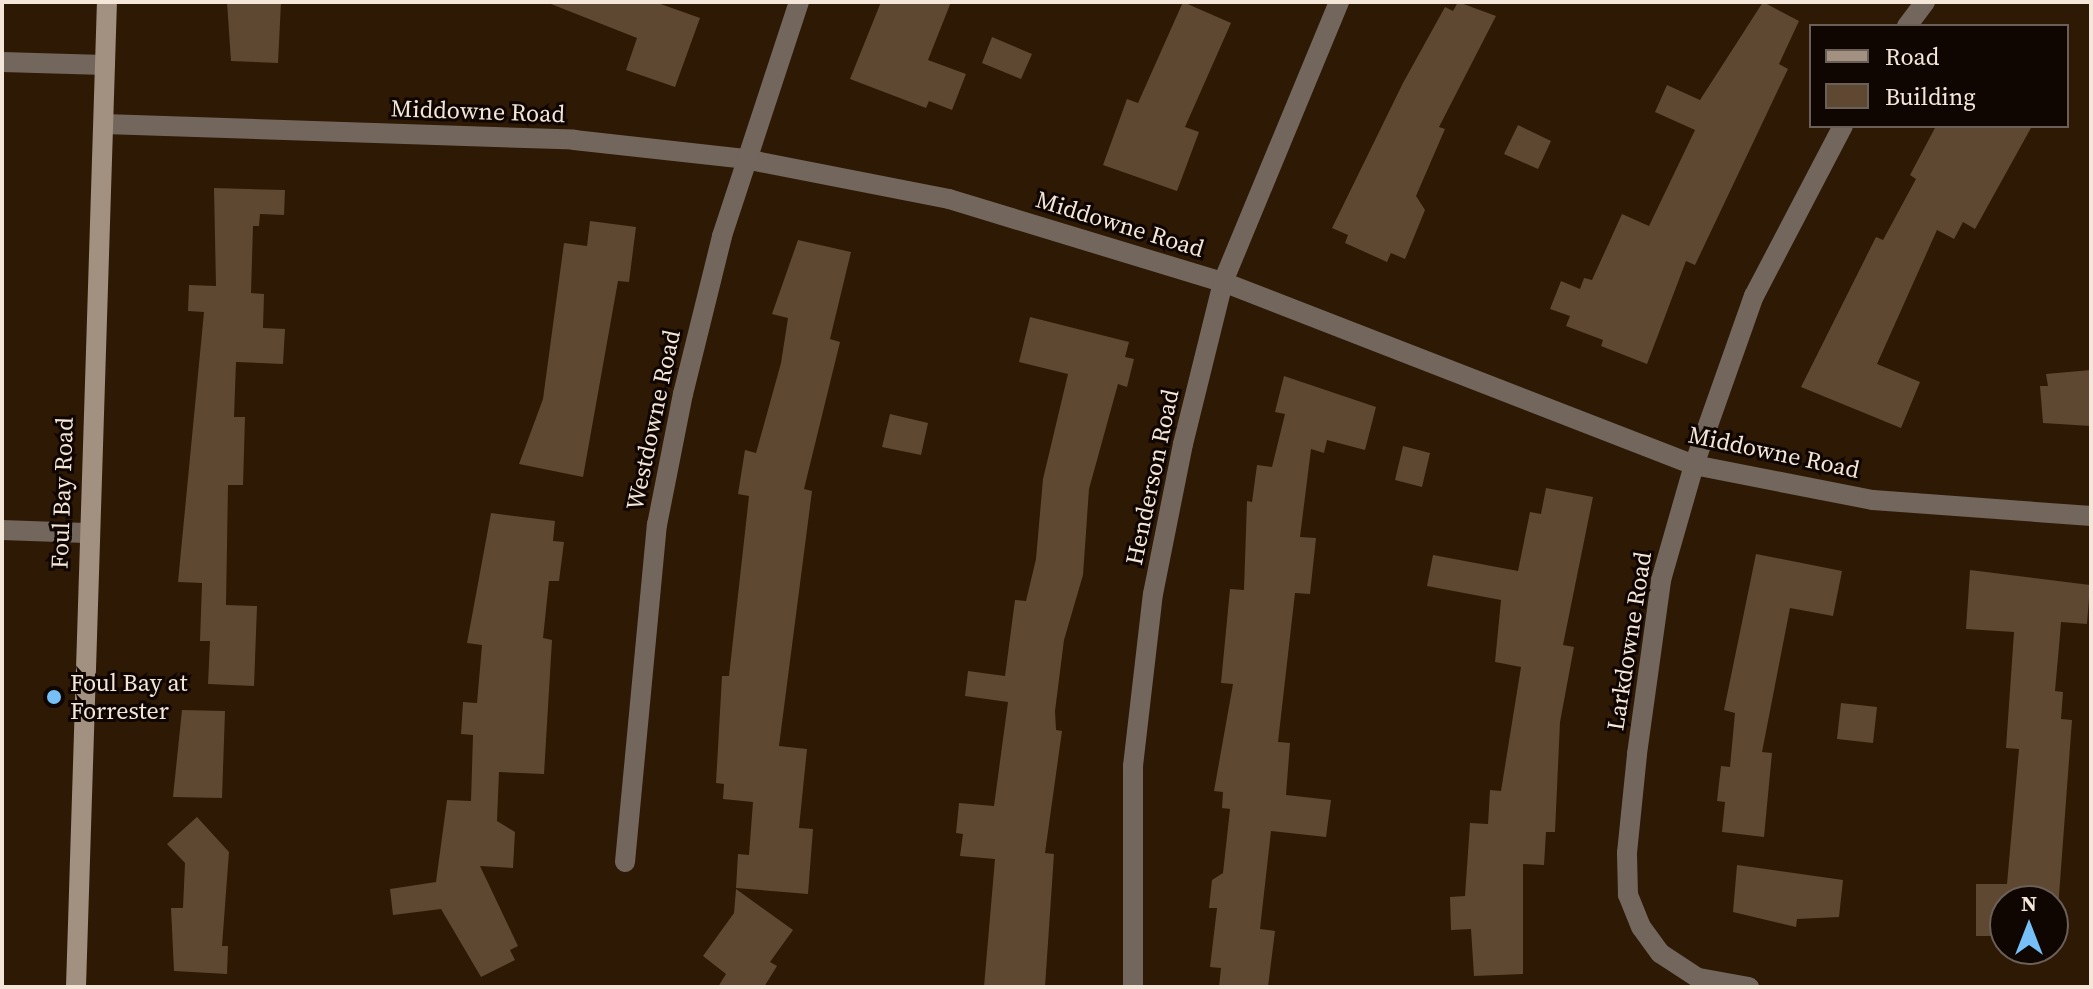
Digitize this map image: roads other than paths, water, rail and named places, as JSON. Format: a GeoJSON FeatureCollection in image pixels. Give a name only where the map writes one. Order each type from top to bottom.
{"type":"FeatureCollection","features":[{"type":"Feature","properties":{"kind":"main road","name":"Foul Bay Road"},"geometry":{"type":"LineString","coordinates":[[76,987],[86,533],[107,2]]}},
{"type":"Feature","properties":{"kind":"street","name":"Westdowne Road"},"geometry":{"type":"LineString","coordinates":[[625,862],[657,525],[686,379],[745,159],[799,2]]}},
{"type":"Feature","properties":{"kind":"street","name":"Henderson Road"},"geometry":{"type":"LineString","coordinates":[[1133,987],[1129,841],[1153,594],[1223,282],[1339,2]]}},
{"type":"Feature","properties":{"kind":"street"},"geometry":{"type":"LineString","coordinates":[[1908,24],[1925,2]]}},
{"type":"Feature","properties":{"kind":"street"},"geometry":{"type":"LineString","coordinates":[[2,62],[105,65]]}},
{"type":"Feature","properties":{"kind":"street","name":"Middowne Road"},"geometry":{"type":"LineString","coordinates":[[104,124],[560,140],[745,159],[949,199],[1223,282],[1694,465],[1873,500],[2091,516]]}},
{"type":"Feature","properties":{"kind":"street","name":"Larkdowne Road"},"geometry":{"type":"LineString","coordinates":[[1749,987],[1698,978],[1660,953],[1641,927],[1628,895],[1627,853],[1661,580],[1694,465],[1754,296],[1842,128]]}},
{"type":"Feature","properties":{"kind":"street"},"geometry":{"type":"LineString","coordinates":[[2,530],[86,533]]}},
{"type":"Feature","properties":{"kind":"place","name":"Foul Bay at Forrester"},"geometry":{"type":"Point","coordinates":[54,697]}}]}
